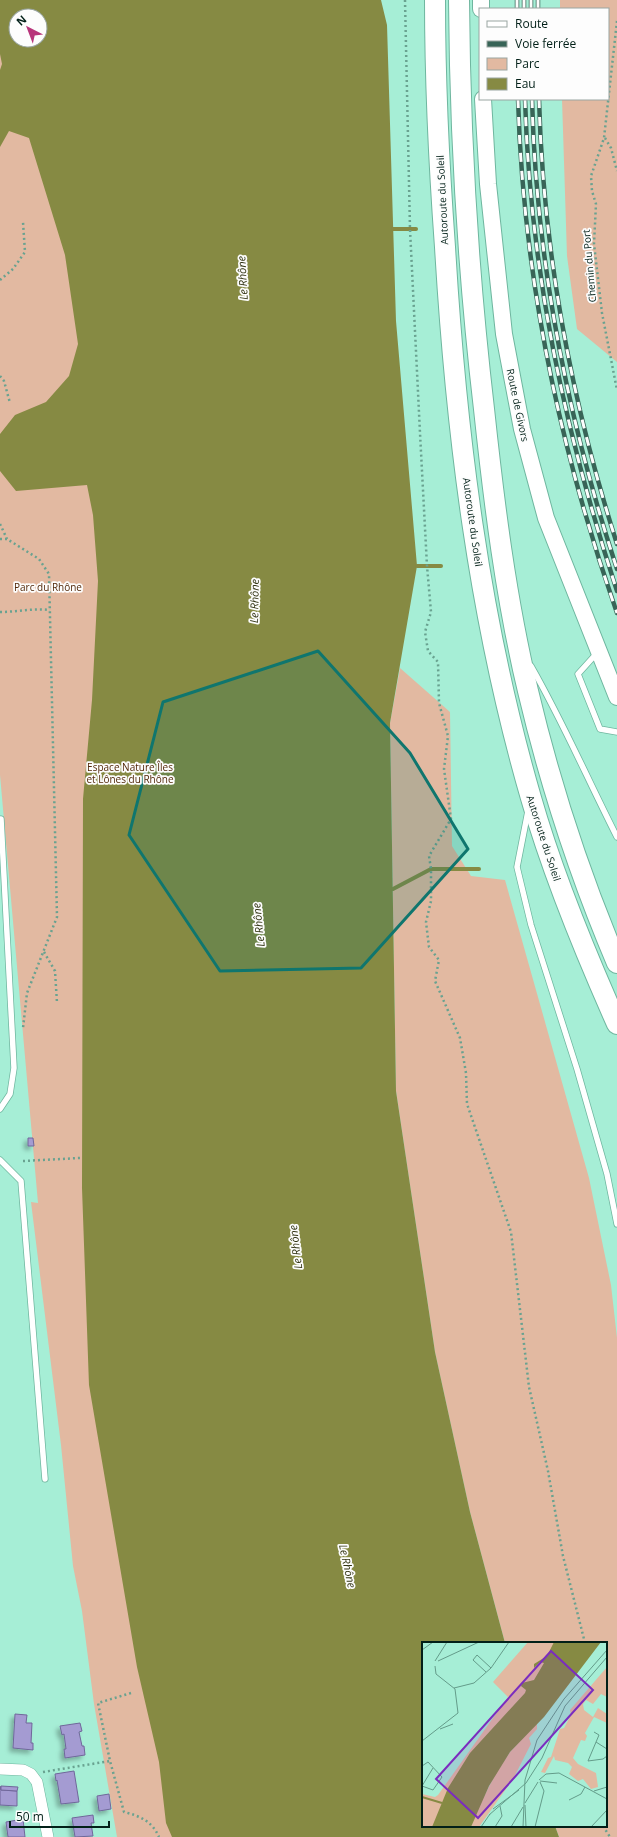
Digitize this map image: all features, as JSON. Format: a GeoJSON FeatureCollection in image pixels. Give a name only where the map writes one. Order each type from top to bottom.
{"type":"FeatureCollection","features":[{"type":"Feature","properties":{"kind":"highway","name":"Autoroute du Soleil"},"geometry":{"type":"LineString","coordinates":[[435,0],[442,203],[453,355],[460,430],[474,530],[492,636],[510,722],[531,799],[564,897],[617,1024]]}},
{"type":"Feature","properties":{"kind":"highway"},"geometry":{"type":"LineString","coordinates":[[459,0],[464,176],[479,365],[499,527],[518,645],[538,731],[555,792],[587,888],[617,963]]}},
{"type":"Feature","properties":{"kind":"main road","name":"Route de Givors"},"geometry":{"type":"LineString","coordinates":[[484,100],[488,184],[504,334],[522,429],[546,518],[617,697]]}},
{"type":"Feature","properties":{"kind":"street"},"geometry":{"type":"LineString","coordinates":[[0,1769],[23,1770],[31,1774],[37,1782],[48,1837]]}},
{"type":"Feature","properties":{"kind":"lane"},"geometry":{"type":"LineString","coordinates":[[518,645],[556,710],[574,752],[617,837]]}},
{"type":"Feature","properties":{"kind":"lane"},"geometry":{"type":"LineString","coordinates":[[598,651],[578,674],[600,729],[617,732]]}},
{"type":"Feature","properties":{"kind":"lane"},"geometry":{"type":"LineString","coordinates":[[531,799],[518,854],[517,867],[531,925],[577,1069],[607,1174],[617,1224]]}},
{"type":"Feature","properties":{"kind":"lane"},"geometry":{"type":"LineString","coordinates":[[0,819],[14,1068],[10,1094],[0,1109]]}},
{"type":"Feature","properties":{"kind":"lane"},"geometry":{"type":"LineString","coordinates":[[0,1160],[21,1181],[45,1479]]}},
{"type":"Feature","properties":{"kind":"path"},"geometry":{"type":"LineString","coordinates":[[404,0],[410,229],[427,566],[431,612],[425,632],[428,651],[438,662],[439,703],[448,736],[444,769],[451,819],[429,856],[431,869],[431,901],[426,922],[429,947],[439,960],[435,981],[460,1038],[466,1073],[467,1104],[511,1232],[529,1387],[548,1471],[563,1556],[585,1642]]}},
{"type":"Feature","properties":{"kind":"path","name":"Chemin du Port"},"geometry":{"type":"LineString","coordinates":[[609,93],[617,22]]}},
{"type":"Feature","properties":{"kind":"path","name":"Chemin du Port"},"geometry":{"type":"LineString","coordinates":[[608,100],[604,138],[591,176],[592,191],[596,204],[594,244],[602,313],[617,390]]}},
{"type":"Feature","properties":{"kind":"path"},"geometry":{"type":"LineString","coordinates":[[604,138],[611,148],[617,170]]}},
{"type":"Feature","properties":{"kind":"path"},"geometry":{"type":"LineString","coordinates":[[0,280],[13,270],[25,252],[23,222]]}},
{"type":"Feature","properties":{"kind":"path"},"geometry":{"type":"LineString","coordinates":[[0,376],[4,381],[10,403]]}},
{"type":"Feature","properties":{"kind":"path"},"geometry":{"type":"LineString","coordinates":[[0,524],[8,539],[39,559],[49,574],[57,917],[27,993],[23,1028]]}},
{"type":"Feature","properties":{"kind":"path"},"geometry":{"type":"LineString","coordinates":[[0,539],[8,539]]}},
{"type":"Feature","properties":{"kind":"path"},"geometry":{"type":"LineString","coordinates":[[0,612],[18,612],[38,609],[50,610]]}},
{"type":"Feature","properties":{"kind":"path"},"geometry":{"type":"LineString","coordinates":[[44,951],[55,971],[57,1003]]}},
{"type":"Feature","properties":{"kind":"path"},"geometry":{"type":"LineString","coordinates":[[23,1161],[80,1158]]}},
{"type":"Feature","properties":{"kind":"path"},"geometry":{"type":"LineString","coordinates":[[131,1693],[98,1703],[110,1761],[124,1812],[141,1816],[155,1827],[159,1837]]}},
{"type":"Feature","properties":{"kind":"path"},"geometry":{"type":"LineString","coordinates":[[37,1782],[43,1772],[110,1761]]}},
{"type":"Feature","properties":{"kind":"path"},"geometry":{"type":"LineString","coordinates":[[604,1827],[610,1837]]}},
{"type":"Feature","properties":{"kind":"highlighted area"},"geometry":{"type":"Polygon","coordinates":[[[318,651],[410,753],[468,849],[361,968],[220,971],[129,835],[163,702],[318,651]]]}},
{"type":"Feature","properties":{"kind":"green space","name":"Espace Nature Îles et Lônes du Rhône"},"geometry":{"type":"Polygon","coordinates":[[[0,0],[223,0],[378,1837],[117,1837],[94,1704],[82,1611],[73,1566],[61,1445],[31,1202],[38,1203],[0,775],[0,0]]]}},
{"type":"Feature","properties":{"kind":"green space"},"geometry":{"type":"Polygon","coordinates":[[[560,0],[617,0],[617,362],[577,329],[567,256],[562,100],[609,100],[609,8],[560,8],[560,0]]]}},
{"type":"Feature","properties":{"kind":"green space"},"geometry":{"type":"Polygon","coordinates":[[[400,668],[450,712],[452,846],[471,876],[505,880],[589,1178],[611,1285],[617,1338],[617,1837],[559,1837],[555,1827],[607,1827],[607,1642],[505,1642],[470,1512],[435,1352],[396,1091],[390,723],[400,668]]]}},
{"type":"Feature","properties":{"kind":"water","name":"Le Rhône"},"geometry":{"type":"Polygon","coordinates":[[[0,0],[381,0],[387,25],[396,321],[417,566],[390,723],[396,1091],[435,1352],[470,1512],[505,1642],[422,1642],[422,1827],[555,1827],[559,1837],[172,1837],[166,1823],[159,1762],[137,1667],[89,1385],[82,1188],[83,799],[92,700],[98,581],[93,515],[87,485],[16,491],[0,471],[0,434],[15,415],[46,402],[69,376],[78,344],[65,255],[29,138],[9,131],[0,147],[0,70],[2,64],[0,54],[0,0]]]}},
{"type":"Feature","properties":{"kind":"building"},"geometry":{"type":"Polygon","coordinates":[[[28,1138],[33,1138],[34,1146],[28,1146],[28,1138]]]}},
{"type":"Feature","properties":{"kind":"building"},"geometry":{"type":"Polygon","coordinates":[[[15,1714],[27,1715],[26,1723],[32,1723],[31,1743],[33,1743],[33,1750],[13,1748],[15,1714]]]}},
{"type":"Feature","properties":{"kind":"building"},"geometry":{"type":"Polygon","coordinates":[[[80,1723],[82,1731],[79,1732],[82,1746],[84,1746],[85,1755],[65,1758],[64,1749],[66,1749],[64,1734],[62,1735],[60,1726],[80,1723]]]}},
{"type":"Feature","properties":{"kind":"building"},"geometry":{"type":"Polygon","coordinates":[[[74,1771],[79,1802],[61,1804],[55,1774],[74,1771]]]}},
{"type":"Feature","properties":{"kind":"building"},"geometry":{"type":"Polygon","coordinates":[[[0,1786],[1,1790],[17,1791],[17,1806],[0,1805],[0,1786]]]}},
{"type":"Feature","properties":{"kind":"building"},"geometry":{"type":"Polygon","coordinates":[[[1,1786],[18,1787],[17,1791],[1,1790],[1,1786]]]}},
{"type":"Feature","properties":{"kind":"building"},"geometry":{"type":"Polygon","coordinates":[[[109,1794],[111,1809],[99,1811],[97,1796],[109,1794]]]}},
{"type":"Feature","properties":{"kind":"building"},"geometry":{"type":"Polygon","coordinates":[[[93,1815],[94,1823],[91,1823],[93,1836],[75,1837],[72,1818],[93,1815]]]}},
{"type":"Feature","properties":{"kind":"building"},"geometry":{"type":"Polygon","coordinates":[[[23,1819],[25,1837],[8,1837],[6,1822],[23,1819]]]}},
{"type":"Feature","properties":{"kind":"waterway"},"geometry":{"type":"LineString","coordinates":[[393,229],[416,229]]}},
{"type":"Feature","properties":{"kind":"waterway"},"geometry":{"type":"LineString","coordinates":[[417,566],[441,566]]}},
{"type":"Feature","properties":{"kind":"waterway"},"geometry":{"type":"LineString","coordinates":[[393,889],[431,869],[479,869]]}},
{"type":"Feature","properties":{"kind":"railway"},"geometry":{"type":"LineString","coordinates":[[517,0],[517,8]]}},
{"type":"Feature","properties":{"kind":"railway"},"geometry":{"type":"LineString","coordinates":[[524,0],[524,8]]}},
{"type":"Feature","properties":{"kind":"railway"},"geometry":{"type":"LineString","coordinates":[[531,0],[531,8]]}},
{"type":"Feature","properties":{"kind":"railway"},"geometry":{"type":"LineString","coordinates":[[538,0],[538,8]]}},
{"type":"Feature","properties":{"kind":"railway"},"geometry":{"type":"LineString","coordinates":[[518,100],[521,165],[527,231],[536,296],[548,360],[578,488],[596,551],[617,613]]}},
{"type":"Feature","properties":{"kind":"railway"},"geometry":{"type":"LineString","coordinates":[[525,100],[528,163],[534,225],[542,287],[553,348],[581,470],[617,591]]}},
{"type":"Feature","properties":{"kind":"railway"},"geometry":{"type":"LineString","coordinates":[[532,100],[540,219],[547,278],[557,337],[583,454],[617,569]]}},
{"type":"Feature","properties":{"kind":"railway"},"geometry":{"type":"LineString","coordinates":[[539,100],[546,212],[562,324],[586,435],[617,544]]}},
{"type":"Feature","properties":{"kind":"park label","name":"Parc du Rhône"},"geometry":{"type":"Point","coordinates":[48,587]}}]}
